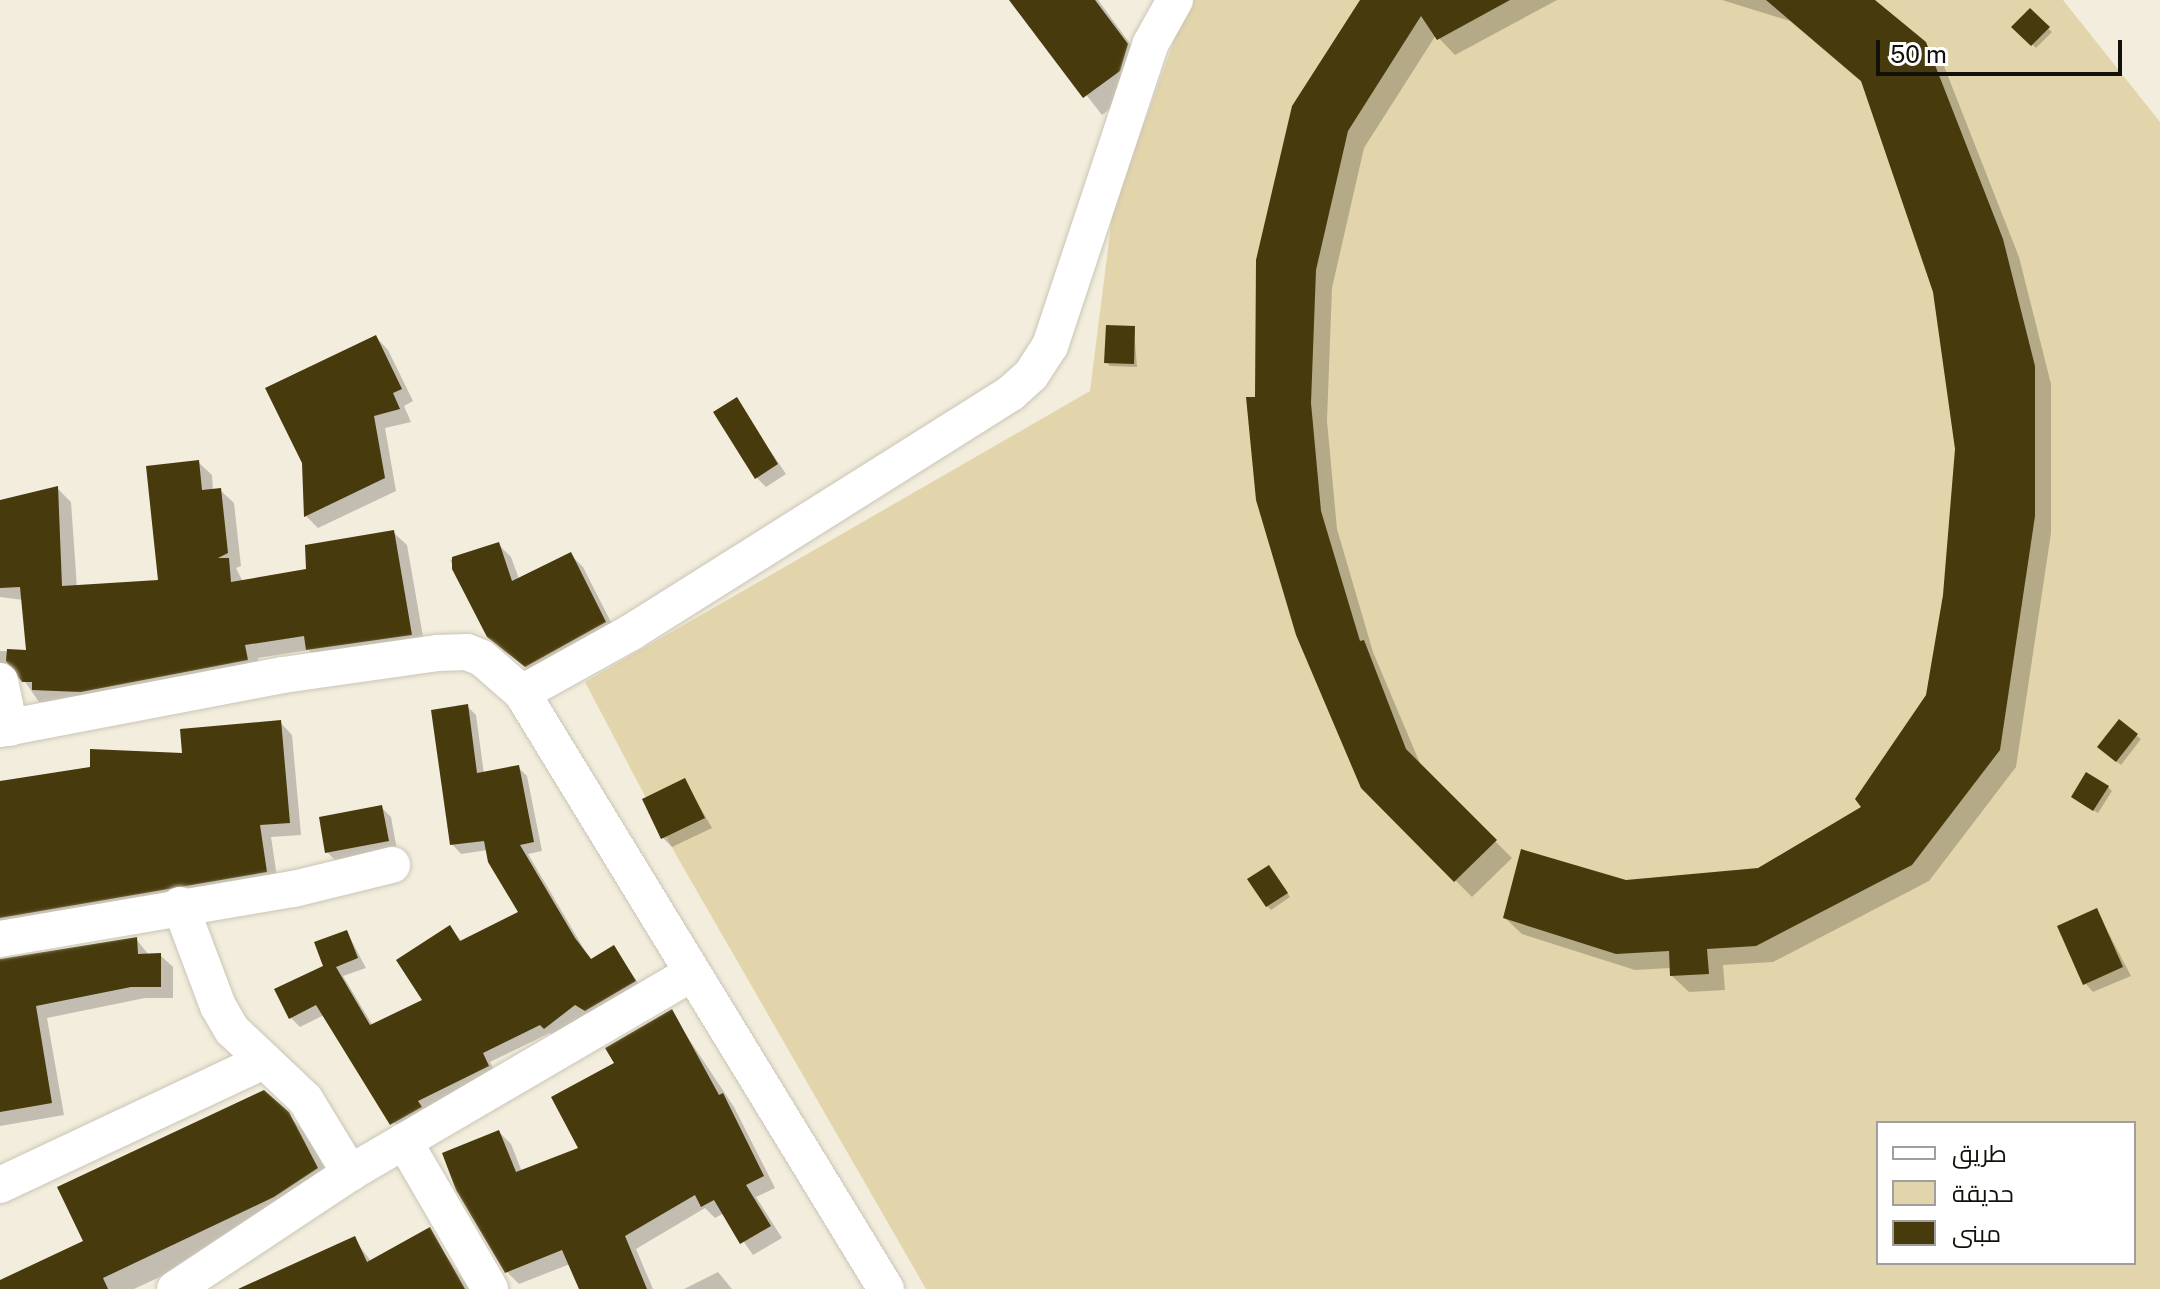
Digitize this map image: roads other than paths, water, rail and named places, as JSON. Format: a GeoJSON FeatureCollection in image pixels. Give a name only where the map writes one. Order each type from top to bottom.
{"type":"FeatureCollection","features":[{"type":"Feature","properties":{"kind":"street"},"geometry":{"type":"LineString","coordinates":[[522,693],[643,625],[1011,393],[1031,375],[1050,346],[1151,43],[1175,0]]}},
{"type":"Feature","properties":{"kind":"street"},"geometry":{"type":"LineString","coordinates":[[0,681],[5,728],[283,675],[438,653],[467,652],[482,658],[522,693],[886,1289]]}},
{"type":"Feature","properties":{"kind":"street"},"geometry":{"type":"LineString","coordinates":[[0,939],[180,905],[294,889],[392,865]]}},
{"type":"Feature","properties":{"kind":"street"},"geometry":{"type":"LineString","coordinates":[[180,905],[218,1006],[232,1030],[305,1099],[350,1173]]}},
{"type":"Feature","properties":{"kind":"street"},"geometry":{"type":"LineString","coordinates":[[175,1289],[350,1173],[692,973]]}},
{"type":"Feature","properties":{"kind":"street"},"geometry":{"type":"LineString","coordinates":[[0,1185],[264,1061]]}},
{"type":"Feature","properties":{"kind":"street"},"geometry":{"type":"LineString","coordinates":[[404,1141],[490,1289]]}}]}
